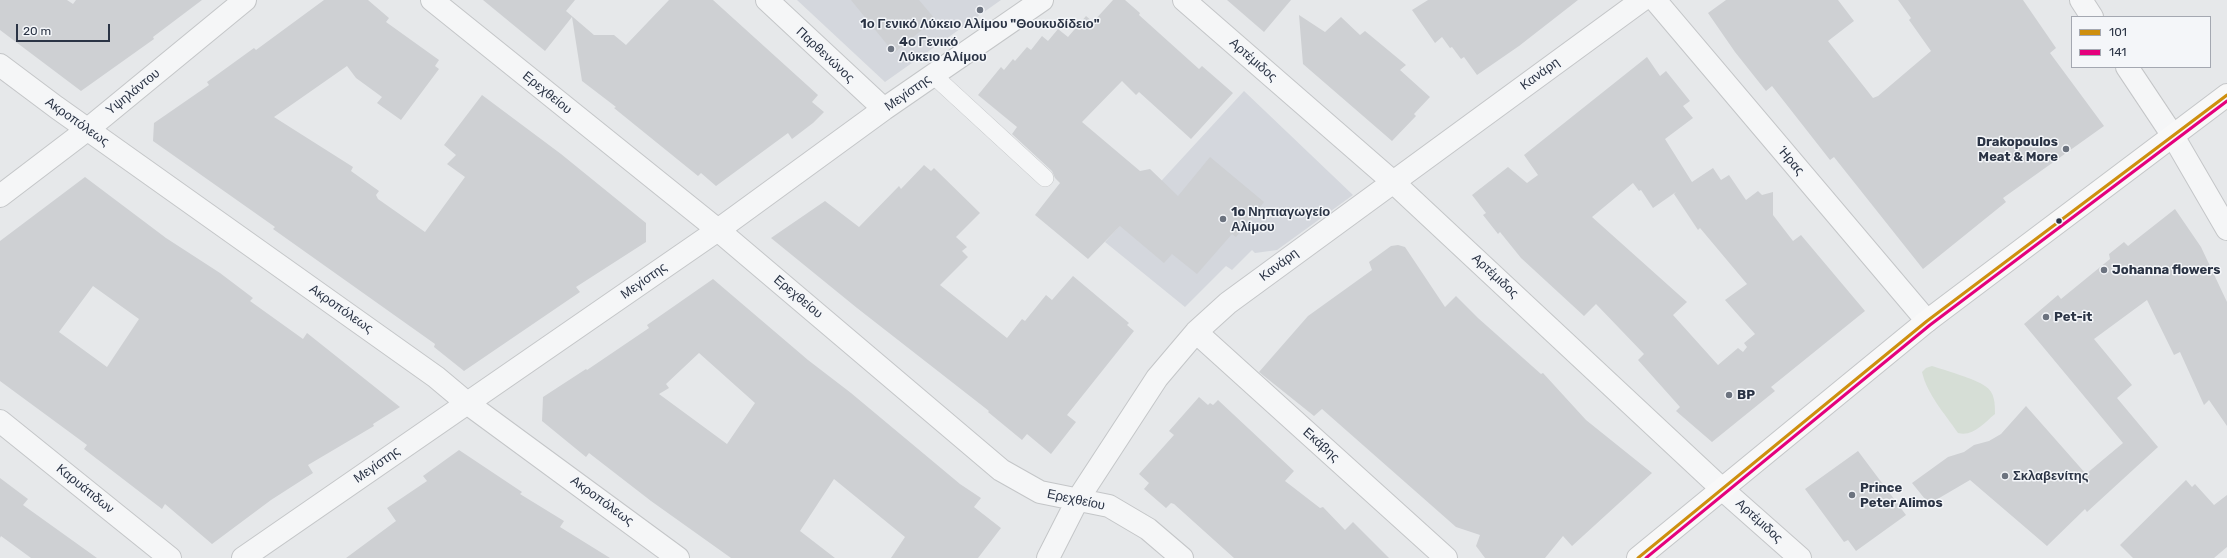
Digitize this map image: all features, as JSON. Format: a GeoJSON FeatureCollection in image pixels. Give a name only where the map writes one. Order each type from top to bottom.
{"type":"FeatureCollection","features":[{"type":"Feature","properties":{"kind":"main road"},"geometry":{"type":"LineString","coordinates":[[1638,558],[1927,322],[2227,96]]}},
{"type":"Feature","properties":{"kind":"street","name":"Υψηλάντου"},"geometry":{"type":"LineString","coordinates":[[0,196],[88,129],[245,0]]}},
{"type":"Feature","properties":{"kind":"street","name":"Ερεχθείου"},"geometry":{"type":"LineString","coordinates":[[432,0],[718,230],[1001,470],[1040,492],[1109,506],[1148,529],[1182,558]]}},
{"type":"Feature","properties":{"kind":"street","name":"Παρθενώνος"},"geometry":{"type":"LineString","coordinates":[[767,0],[884,109]]}},
{"type":"Feature","properties":{"kind":"street","name":"Μεγίστης"},"geometry":{"type":"LineString","coordinates":[[243,558],[718,230],[884,109],[1042,0]]}},
{"type":"Feature","properties":{"kind":"street","name":"Αρτέμιδος"},"geometry":{"type":"LineString","coordinates":[[1184,0],[1392,181],[1722,489],[1800,558]]}},
{"type":"Feature","properties":{"kind":"street","name":"Κανάρη"},"geometry":{"type":"LineString","coordinates":[[1048,558],[1078,499],[1157,378],[1196,332],[1228,303],[1392,181],[1642,0]]}},
{"type":"Feature","properties":{"kind":"street","name":"Ήρας"},"geometry":{"type":"LineString","coordinates":[[1655,0],[1927,322]]}},
{"type":"Feature","properties":{"kind":"street"},"geometry":{"type":"LineString","coordinates":[[2081,0],[2091,16]]}},
{"type":"Feature","properties":{"kind":"street","name":"Ακροπόλεως"},"geometry":{"type":"LineString","coordinates":[[0,65],[436,377],[467,403],[678,558]]}},
{"type":"Feature","properties":{"kind":"street"},"geometry":{"type":"LineString","coordinates":[[2128,68],[2173,136],[2227,229]]}},
{"type":"Feature","properties":{"kind":"street","name":"Εκάβης"},"geometry":{"type":"LineString","coordinates":[[1196,332],[1446,558]]}},
{"type":"Feature","properties":{"kind":"street","name":"Καρυάτιδων"},"geometry":{"type":"LineString","coordinates":[[0,421],[170,558]]}},
{"type":"Feature","properties":{"kind":"lane"},"geometry":{"type":"LineString","coordinates":[[933,75],[1045,178]]}},
{"type":"Feature","properties":{"kind":"shaded area","name":"4ο Γενικό Λύκειο Αλίμου"},"geometry":{"type":"Polygon","coordinates":[[[797,0],[1001,0],[885,82],[797,0]]]}},
{"type":"Feature","properties":{"kind":"shaded area","name":"1o Νηπιαγωγείο Αλίμου"},"geometry":{"type":"Polygon","coordinates":[[[1244,91],[1353,195],[1277,250],[1255,253],[1252,250],[1232,270],[1226,266],[1185,307],[1105,242],[1244,91]]]}},
{"type":"Feature","properties":{"kind":"shaded area"},"geometry":{"type":"Polygon","coordinates":[[[1932,366],[1981,383],[1985,386],[1993,395],[1995,414],[1973,431],[1963,434],[1958,433],[1937,404],[1924,380],[1922,372],[1926,368],[1932,366]]]}},
{"type":"Feature","properties":{"kind":"building"},"geometry":{"type":"Polygon","coordinates":[[[0,0],[67,0],[73,4],[76,0],[202,0],[153,37],[154,39],[81,91],[0,30],[0,0]]]}},
{"type":"Feature","properties":{"kind":"building"},"geometry":{"type":"Polygon","coordinates":[[[324,0],[368,0],[389,18],[386,22],[439,60],[435,66],[439,69],[401,120],[377,103],[382,97],[356,78],[347,66],[274,117],[353,167],[351,171],[379,191],[376,195],[378,199],[425,232],[465,177],[447,164],[456,155],[444,145],[482,95],[561,154],[646,223],[646,242],[576,287],[580,292],[464,371],[434,347],[435,344],[273,229],[275,227],[153,141],[154,123],[209,85],[207,82],[254,48],[256,50],[324,0]]]}},
{"type":"Feature","properties":{"kind":"building"},"geometry":{"type":"Polygon","coordinates":[[[483,0],[575,0],[566,11],[594,35],[614,35],[626,45],[669,0],[713,0],[818,95],[812,102],[824,112],[813,123],[792,139],[788,133],[716,186],[701,173],[698,176],[614,108],[616,107],[582,81],[572,17],[545,51],[483,0]]]}},
{"type":"Feature","properties":{"kind":"building"},"geometry":{"type":"Polygon","coordinates":[[[851,0],[919,0],[935,19],[894,53],[851,0]]]}},
{"type":"Feature","properties":{"kind":"building"},"geometry":{"type":"Polygon","coordinates":[[[1113,0],[1125,0],[1140,13],[1139,15],[1199,69],[1202,66],[1233,93],[1191,139],[1139,92],[1136,95],[1122,81],[1082,122],[1140,171],[1150,169],[1178,196],[1210,157],[1264,202],[1236,237],[1232,234],[1197,274],[1172,254],[1164,263],[1120,226],[1088,259],[1035,215],[1060,183],[1055,178],[1052,171],[1012,134],[1017,127],[978,95],[1001,67],[1004,70],[1013,59],[1015,61],[1027,47],[1031,50],[1042,36],[1048,41],[1058,29],[1068,37],[1086,16],[1093,22],[1113,0]]]}},
{"type":"Feature","properties":{"kind":"building"},"geometry":{"type":"Polygon","coordinates":[[[1227,0],[1291,0],[1264,32],[1227,0]]]}},
{"type":"Feature","properties":{"kind":"building"},"geometry":{"type":"Polygon","coordinates":[[[1428,0],[1578,0],[1519,46],[1477,75],[1464,57],[1461,59],[1442,37],[1435,43],[1412,10],[1428,0]]]}},
{"type":"Feature","properties":{"kind":"building"},"geometry":{"type":"Polygon","coordinates":[[[1726,0],[1838,0],[1854,21],[1828,41],[1873,98],[1878,96],[1931,51],[1909,20],[1911,18],[1898,0],[2023,0],[2056,48],[2050,53],[2104,126],[2003,198],[2006,202],[1923,269],[1834,157],[1830,160],[1772,86],[1766,91],[1735,52],[1708,13],[1726,0]]]}},
{"type":"Feature","properties":{"kind":"building"},"geometry":{"type":"Polygon","coordinates":[[[1299,15],[1325,32],[1341,17],[1360,35],[1365,31],[1406,65],[1400,70],[1430,97],[1414,114],[1416,116],[1392,141],[1303,64],[1299,15]]]}},
{"type":"Feature","properties":{"kind":"building"},"geometry":{"type":"Polygon","coordinates":[[[1647,57],[1660,76],[1666,71],[1690,101],[1683,106],[1693,118],[1665,139],[1692,182],[1713,168],[1721,180],[1729,175],[1746,200],[1758,191],[1762,195],[1773,192],[1773,215],[1793,241],[1801,235],[1865,311],[1771,387],[1775,391],[1712,442],[1676,411],[1680,407],[1638,360],[1644,354],[1596,304],[1584,316],[1521,258],[1500,232],[1498,234],[1483,215],[1486,213],[1472,195],[1508,167],[1527,183],[1538,175],[1524,155],[1647,57]],[[1633,183],[1592,217],[1687,302],[1673,315],[1718,365],[1738,348],[1743,352],[1747,347],[1744,343],[1755,334],[1725,300],[1747,284],[1700,228],[1698,230],[1674,194],[1676,192],[1653,208],[1641,190],[1639,191],[1633,183]]]}},
{"type":"Feature","properties":{"kind":"building"},"geometry":{"type":"Polygon","coordinates":[[[924,165],[931,171],[934,168],[980,213],[956,237],[967,247],[962,251],[968,257],[940,285],[1007,338],[1022,319],[1025,321],[1046,295],[1052,300],[1073,276],[1129,323],[1127,325],[1134,331],[1067,415],[1076,422],[1051,454],[1027,434],[1022,440],[988,412],[989,411],[857,308],[771,238],[825,201],[859,227],[899,186],[901,189],[924,165]]]}},
{"type":"Feature","properties":{"kind":"building"},"geometry":{"type":"Polygon","coordinates":[[[85,177],[166,238],[220,273],[253,298],[250,301],[303,339],[307,333],[400,407],[373,424],[374,426],[308,465],[313,473],[271,500],[212,544],[165,504],[162,509],[84,449],[87,445],[0,381],[0,241],[85,177]],[[93,286],[59,332],[107,367],[139,319],[93,286]]]}},
{"type":"Feature","properties":{"kind":"building"},"geometry":{"type":"Polygon","coordinates":[[[2175,209],[2201,247],[2227,302],[2227,426],[2209,400],[2204,405],[2180,352],[2174,355],[2147,300],[2094,339],[2132,385],[2117,398],[2158,447],[2087,512],[2085,509],[2047,546],[1970,480],[1929,504],[1912,483],[1948,457],[1964,452],[1974,445],[1989,441],[2001,434],[2026,406],[2086,474],[2123,443],[2024,324],[2058,295],[2061,299],[2110,259],[2109,254],[2124,242],[2128,246],[2175,209]]]}},
{"type":"Feature","properties":{"kind":"building"},"geometry":{"type":"Polygon","coordinates":[[[1398,245],[1405,247],[1445,307],[1456,296],[1478,318],[1541,374],[1543,373],[1586,420],[1652,473],[1572,546],[1563,536],[1545,558],[1485,558],[1476,546],[1480,535],[1456,527],[1322,409],[1314,416],[1259,372],[1308,316],[1372,270],[1369,262],[1391,246],[1398,245]]]}},
{"type":"Feature","properties":{"kind":"building"},"geometry":{"type":"Polygon","coordinates":[[[713,279],[808,360],[851,393],[960,484],[981,498],[974,507],[1001,528],[978,558],[891,558],[905,537],[834,479],[800,531],[835,558],[731,558],[651,501],[589,453],[586,457],[542,421],[543,397],[586,369],[587,370],[649,328],[647,325],[713,279]],[[699,353],[666,384],[669,388],[659,394],[727,444],[755,403],[699,353]]]}},
{"type":"Feature","properties":{"kind":"building"},"geometry":{"type":"Polygon","coordinates":[[[1199,397],[1208,405],[1210,403],[1213,405],[1218,400],[1294,471],[1285,481],[1320,508],[1323,507],[1345,530],[1353,522],[1389,558],[1234,558],[1174,504],[1171,503],[1166,508],[1144,489],[1149,483],[1139,474],[1174,435],[1169,431],[1199,397]]]}},
{"type":"Feature","properties":{"kind":"building"},"geometry":{"type":"Polygon","coordinates":[[[459,450],[522,492],[520,494],[564,521],[560,527],[610,558],[346,558],[396,521],[387,508],[427,481],[423,476],[459,450]]]}},
{"type":"Feature","properties":{"kind":"building"},"geometry":{"type":"Polygon","coordinates":[[[1858,451],[1906,515],[1856,551],[1848,540],[1844,542],[1805,489],[1858,451]]]}},
{"type":"Feature","properties":{"kind":"building"},"geometry":{"type":"Polygon","coordinates":[[[0,478],[28,499],[23,505],[97,558],[31,558],[1,536],[0,538],[0,478]]]}},
{"type":"Feature","properties":{"kind":"building"},"geometry":{"type":"Polygon","coordinates":[[[2186,480],[2192,487],[2195,484],[2214,505],[2227,495],[2227,547],[2214,558],[2133,558],[2120,545],[2186,480]]]}},
{"type":"Feature","properties":{"kind":"transit line","name":"101"},"geometry":{"type":"LineString","coordinates":[[1638,558],[1927,321],[2227,95]]}},
{"type":"Feature","properties":{"kind":"transit line","name":"141"},"geometry":{"type":"LineString","coordinates":[[1646,558],[1930,325],[2227,101]]}},
{"type":"Feature","properties":{"kind":"place","name":"1ο Γενικό Λύκειο Αλίμου \"Θουκυδίδειο\""},"geometry":{"type":"Point","coordinates":[980,10]}},
{"type":"Feature","properties":{"kind":"place","name":"4ο Γενικό Λύκειο Αλίμου"},"geometry":{"type":"Point","coordinates":[891,49]}},
{"type":"Feature","properties":{"kind":"place","name":"Drakopoulos Meat & More"},"geometry":{"type":"Point","coordinates":[2066,149]}},
{"type":"Feature","properties":{"kind":"place","name":"1o Νηπιαγωγείο Αλίμου"},"geometry":{"type":"Point","coordinates":[1223,219]}},
{"type":"Feature","properties":{"kind":"place","name":"Johanna flowers"},"geometry":{"type":"Point","coordinates":[2104,270]}},
{"type":"Feature","properties":{"kind":"place","name":"Pet-it"},"geometry":{"type":"Point","coordinates":[2046,317]}},
{"type":"Feature","properties":{"kind":"place","name":"BP"},"geometry":{"type":"Point","coordinates":[1729,395]}},
{"type":"Feature","properties":{"kind":"place","name":"Σκλαβενίτης"},"geometry":{"type":"Point","coordinates":[2005,476]}},
{"type":"Feature","properties":{"kind":"place","name":"Prince Peter Alimos"},"geometry":{"type":"Point","coordinates":[1852,495]}}]}
